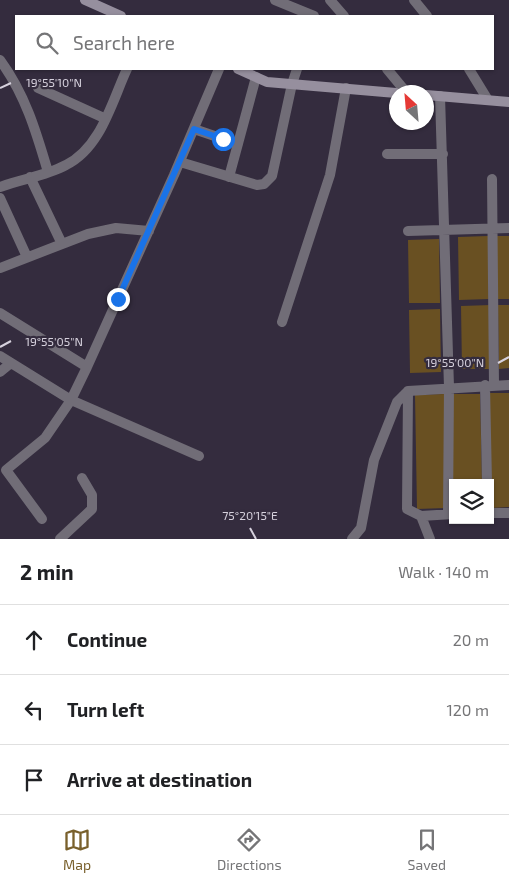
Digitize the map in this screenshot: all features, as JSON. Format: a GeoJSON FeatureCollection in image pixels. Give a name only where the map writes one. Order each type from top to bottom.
{"type":"FeatureCollection","features":[{"type":"Feature","properties":{"kind":"main road"},"geometry":{"type":"LineString","coordinates":[[85,0],[119,15]]}},
{"type":"Feature","properties":{"kind":"main road"},"geometry":{"type":"LineString","coordinates":[[240,70],[267,82],[389,91]]}},
{"type":"Feature","properties":{"kind":"main road"},"geometry":{"type":"LineString","coordinates":[[434,96],[509,102]]}},
{"type":"Feature","properties":{"kind":"street"},"geometry":{"type":"LineString","coordinates":[[275,0],[312,15]]}},
{"type":"Feature","properties":{"kind":"street"},"geometry":{"type":"LineString","coordinates":[[330,0],[343,15]]}},
{"type":"Feature","properties":{"kind":"street"},"geometry":{"type":"LineString","coordinates":[[414,0],[426,15]]}},
{"type":"Feature","properties":{"kind":"street"},"geometry":{"type":"LineString","coordinates":[[0,60],[4,74],[29,110],[48,172]]}},
{"type":"Feature","properties":{"kind":"street"},"geometry":{"type":"LineString","coordinates":[[0,187],[66,166],[81,156],[95,140],[127,70]]}},
{"type":"Feature","properties":{"kind":"street"},"geometry":{"type":"LineString","coordinates":[[42,519],[6,470],[45,438],[71,400],[180,162],[219,70]]}},
{"type":"Feature","properties":{"kind":"street"},"geometry":{"type":"LineString","coordinates":[[180,162],[257,186],[264,184],[272,176],[292,84],[298,70]]}},
{"type":"Feature","properties":{"kind":"street"},"geometry":{"type":"LineString","coordinates":[[388,70],[400,85]]}},
{"type":"Feature","properties":{"kind":"street"},"geometry":{"type":"LineString","coordinates":[[470,70],[488,100]]}},
{"type":"Feature","properties":{"kind":"street"},"geometry":{"type":"LineString","coordinates":[[228,177],[256,77]]}},
{"type":"Feature","properties":{"kind":"street"},"geometry":{"type":"LineString","coordinates":[[38,88],[104,118]]}},
{"type":"Feature","properties":{"kind":"street"},"geometry":{"type":"LineString","coordinates":[[282,322],[330,175],[346,88]]}},
{"type":"Feature","properties":{"kind":"street"},"geometry":{"type":"LineString","coordinates":[[440,96],[446,230],[450,479]]}},
{"type":"Feature","properties":{"kind":"street"},"geometry":{"type":"LineString","coordinates":[[194,129],[238,144]]}},
{"type":"Feature","properties":{"kind":"street"},"geometry":{"type":"LineString","coordinates":[[387,154],[443,154]]}},
{"type":"Feature","properties":{"kind":"street"},"geometry":{"type":"LineString","coordinates":[[30,178],[62,244]]}},
{"type":"Feature","properties":{"kind":"street"},"geometry":{"type":"LineString","coordinates":[[486,479],[490,385],[492,179]]}},
{"type":"Feature","properties":{"kind":"street"},"geometry":{"type":"LineString","coordinates":[[0,198],[27,257]]}},
{"type":"Feature","properties":{"kind":"street"},"geometry":{"type":"LineString","coordinates":[[0,268],[88,234],[116,228],[149,231]]}},
{"type":"Feature","properties":{"kind":"street"},"geometry":{"type":"LineString","coordinates":[[408,232],[509,228]]}},
{"type":"Feature","properties":{"kind":"street"},"geometry":{"type":"LineString","coordinates":[[0,313],[87,367]]}},
{"type":"Feature","properties":{"kind":"street"},"geometry":{"type":"LineString","coordinates":[[0,356],[71,400],[199,456]]}},
{"type":"Feature","properties":{"kind":"street"},"geometry":{"type":"LineString","coordinates":[[0,372],[11,363]]}},
{"type":"Feature","properties":{"kind":"street"},"geometry":{"type":"LineString","coordinates":[[352,539],[361,528],[370,474],[393,410],[401,396],[408,391],[509,385]]}},
{"type":"Feature","properties":{"kind":"street"},"geometry":{"type":"LineString","coordinates":[[408,391],[408,509],[421,516],[449,514]]}},
{"type":"Feature","properties":{"kind":"street"},"geometry":{"type":"LineString","coordinates":[[60,539],[92,509],[92,495],[82,478]]}},
{"type":"Feature","properties":{"kind":"street"},"geometry":{"type":"LineString","coordinates":[[494,513],[509,513]]}},
{"type":"Feature","properties":{"kind":"street"},"geometry":{"type":"LineString","coordinates":[[421,516],[430,539]]}},
{"type":"Feature","properties":{"kind":"building"},"geometry":{"type":"Polygon","coordinates":[[[488,236],[489,299],[459,300],[458,237],[488,236]]]}},
{"type":"Feature","properties":{"kind":"building"},"geometry":{"type":"Polygon","coordinates":[[[496,236],[509,236],[509,299],[497,299],[496,236]]]}},
{"type":"Feature","properties":{"kind":"building"},"geometry":{"type":"Polygon","coordinates":[[[439,239],[440,303],[409,303],[408,240],[439,239]]]}},
{"type":"Feature","properties":{"kind":"building"},"geometry":{"type":"Polygon","coordinates":[[[491,305],[492,369],[462,369],[461,306],[491,305]]]}},
{"type":"Feature","properties":{"kind":"building"},"geometry":{"type":"Polygon","coordinates":[[[498,305],[509,305],[509,368],[499,369],[498,305]]]}},
{"type":"Feature","properties":{"kind":"building"},"geometry":{"type":"Polygon","coordinates":[[[440,309],[441,372],[410,373],[409,310],[440,309]]]}},
{"type":"Feature","properties":{"kind":"building"},"geometry":{"type":"Polygon","coordinates":[[[488,393],[509,393],[509,507],[494,508],[494,479],[489,479],[488,393]]]}},
{"type":"Feature","properties":{"kind":"building"},"geometry":{"type":"Polygon","coordinates":[[[444,394],[446,508],[417,509],[415,395],[444,394]]]}},
{"type":"Feature","properties":{"kind":"building"},"geometry":{"type":"Polygon","coordinates":[[[451,394],[480,394],[482,479],[453,479],[451,394]]]}},
{"type":"Feature","properties":{"kind":"route"},"geometry":{"type":"LineString","coordinates":[[118,299],[194,129],[223,139]]}}]}
